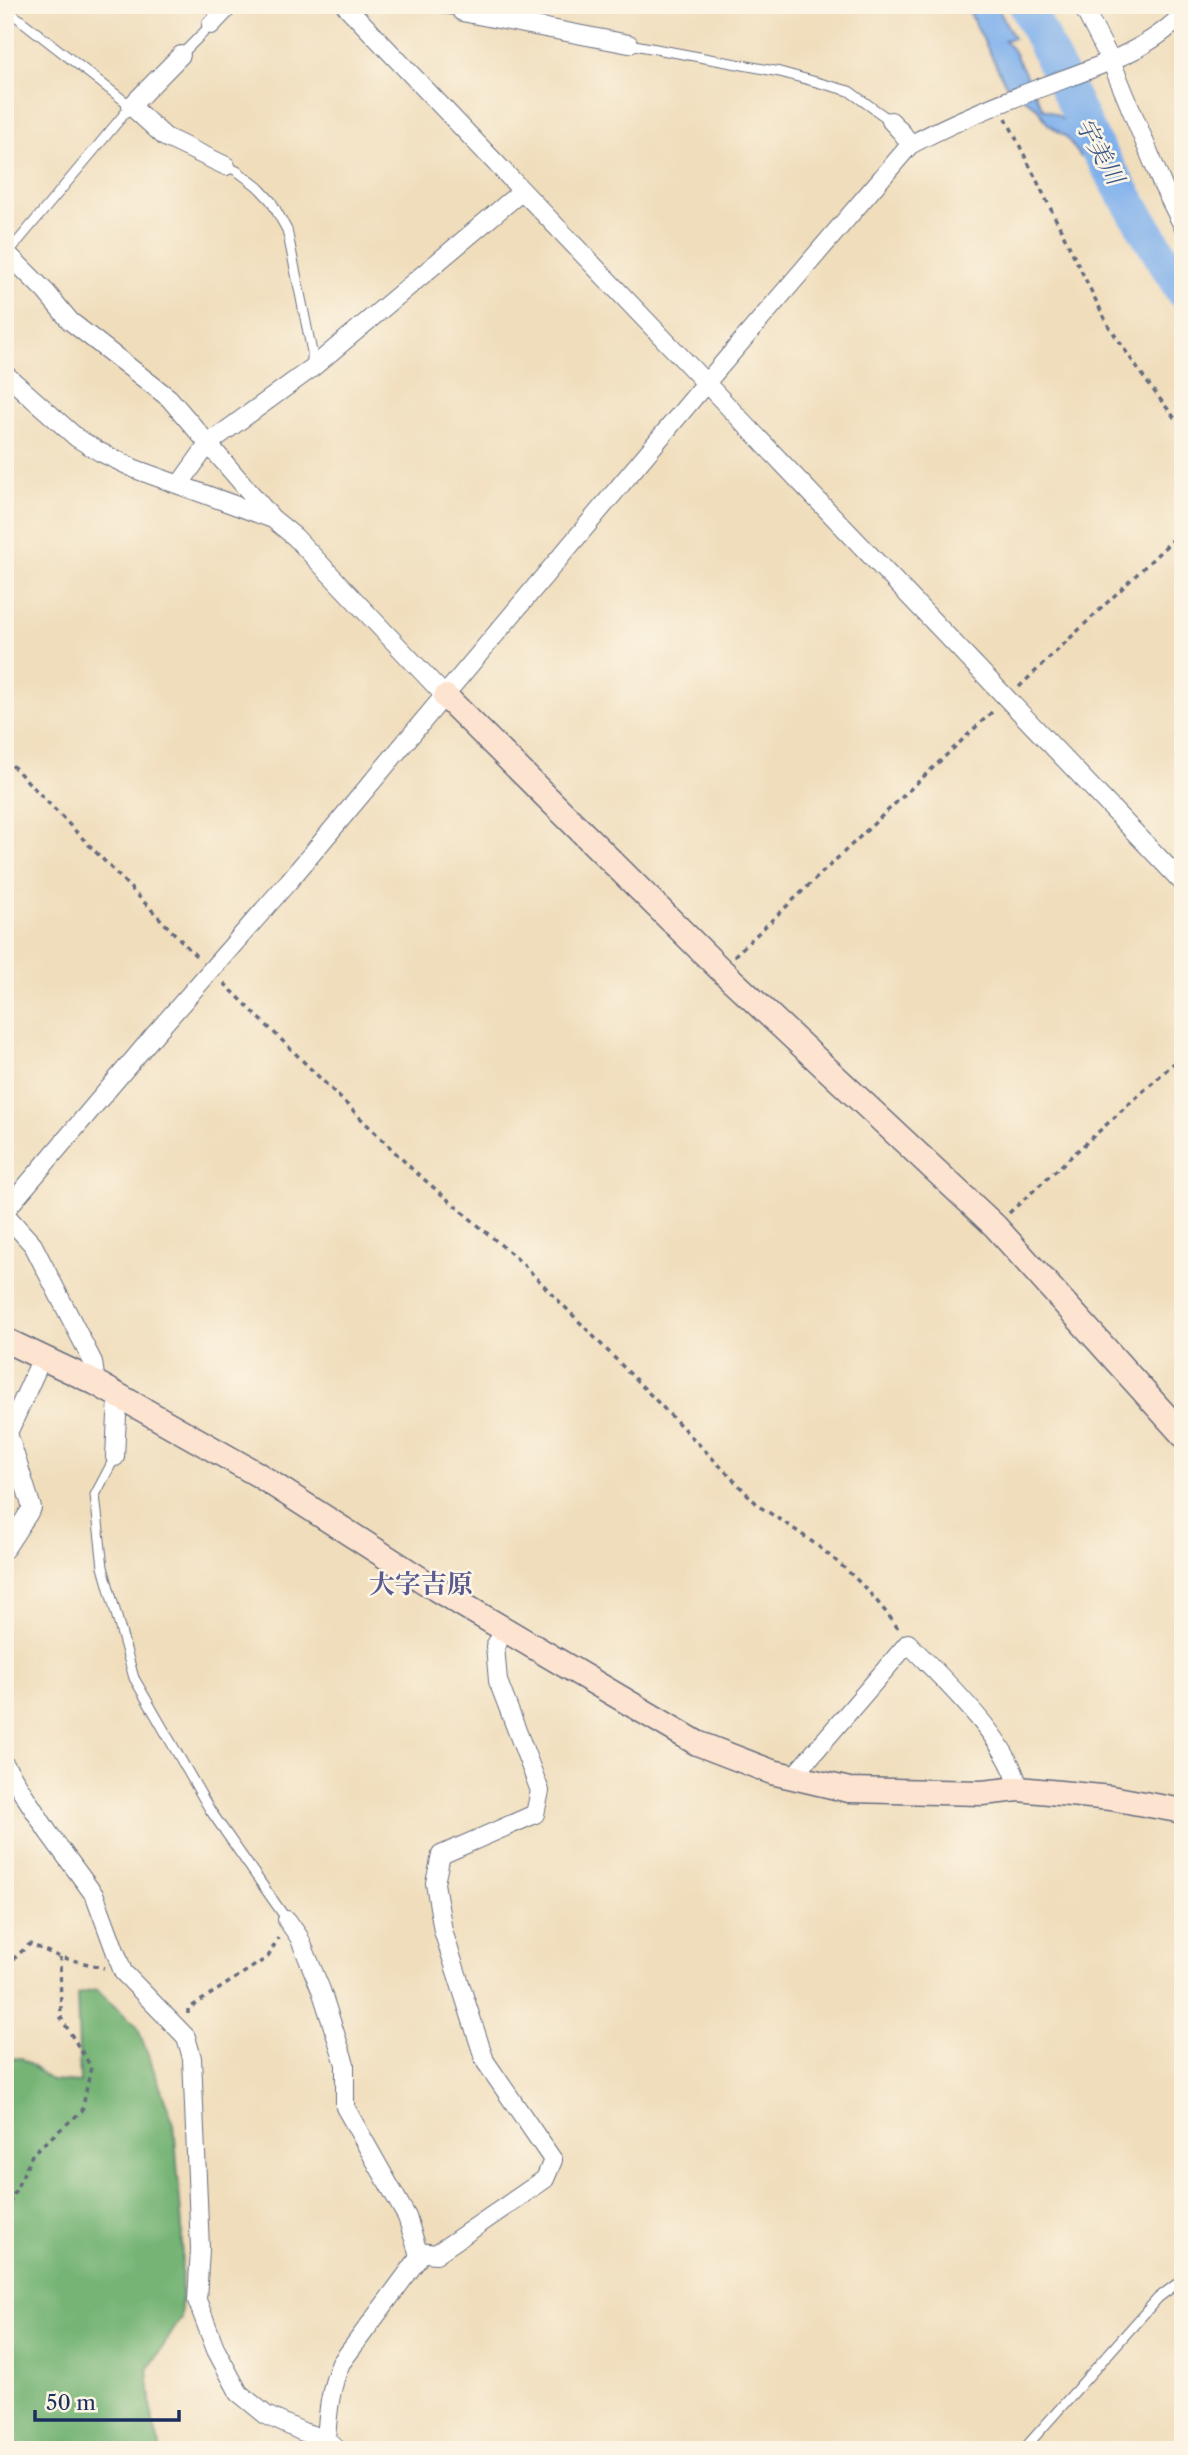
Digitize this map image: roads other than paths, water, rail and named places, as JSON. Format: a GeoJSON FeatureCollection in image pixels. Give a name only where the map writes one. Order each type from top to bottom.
{"type":"FeatureCollection","features":[{"type":"Feature","properties":{"kind":"street"},"geometry":{"type":"LineString","coordinates":[[211,25],[230,5]]}},
{"type":"Feature","properties":{"kind":"street"},"geometry":{"type":"LineString","coordinates":[[345,5],[1183,883]]}},
{"type":"Feature","properties":{"kind":"street"},"geometry":{"type":"LineString","coordinates":[[1082,5],[1104,63],[1183,226]]}},
{"type":"Feature","properties":{"kind":"street"},"geometry":{"type":"LineString","coordinates":[[461,12],[629,44]]}},
{"type":"Feature","properties":{"kind":"street"},"geometry":{"type":"LineString","coordinates":[[115,1457],[107,1389],[33,1245],[5,1212],[155,1034],[212,972],[706,383],[910,145],[947,125],[1104,63],[1179,26]]}},
{"type":"Feature","properties":{"kind":"street"},"geometry":{"type":"LineString","coordinates":[[181,55],[131,106],[165,137],[226,166]]}},
{"type":"Feature","properties":{"kind":"street"},"geometry":{"type":"LineString","coordinates":[[891,121],[910,145]]}},
{"type":"Feature","properties":{"kind":"street"},"geometry":{"type":"LineString","coordinates":[[179,485],[209,443],[312,368],[522,191]]}},
{"type":"Feature","properties":{"kind":"street"},"geometry":{"type":"LineString","coordinates":[[7,252],[70,321],[169,398],[273,519],[295,537],[446,696],[720,969],[995,1226],[1183,1435]]}},
{"type":"Feature","properties":{"kind":"street"},"geometry":{"type":"LineString","coordinates":[[5,374],[77,438],[135,469],[273,519]]}},
{"type":"Feature","properties":{"kind":"street"},"geometry":{"type":"LineString","coordinates":[[5,1340],[107,1389],[257,1474],[436,1589],[697,1743],[772,1772],[849,1790],[982,1794],[1019,1789],[1111,1798],[1183,1811]]}},
{"type":"Feature","properties":{"kind":"street"},"geometry":{"type":"LineString","coordinates":[[5,1549],[32,1508],[8,1433],[42,1359]]}},
{"type":"Feature","properties":{"kind":"street"},"geometry":{"type":"LineString","coordinates":[[418,2252],[436,2254],[545,2179],[553,2160],[485,2061],[443,1931],[435,1883],[441,1855],[535,1814],[540,1791],[498,1681],[495,1646],[506,1629]]}},
{"type":"Feature","properties":{"kind":"street"},"geometry":{"type":"LineString","coordinates":[[793,1777],[908,1643],[997,1740],[1016,1775],[1019,1789]]}},
{"type":"Feature","properties":{"kind":"street"},"geometry":{"type":"LineString","coordinates":[[5,1765],[94,1896],[123,1972],[186,2037],[192,2058],[200,2249],[197,2300],[216,2350],[239,2393],[266,2416],[332,2444],[328,2409],[333,2381],[341,2363],[418,2259],[418,2252],[407,2217],[345,2107],[345,2064],[321,1990],[299,1937],[287,1920]]}},
{"type":"Feature","properties":{"kind":"lane"},"geometry":{"type":"LineString","coordinates":[[429,5],[461,12]]}},
{"type":"Feature","properties":{"kind":"lane"},"geometry":{"type":"LineString","coordinates":[[5,8],[131,106],[7,252]]}},
{"type":"Feature","properties":{"kind":"lane"},"geometry":{"type":"LineString","coordinates":[[181,55],[211,25]]}},
{"type":"Feature","properties":{"kind":"lane"},"geometry":{"type":"LineString","coordinates":[[629,44],[780,72],[849,91],[891,121]]}},
{"type":"Feature","properties":{"kind":"lane"},"geometry":{"type":"LineString","coordinates":[[226,166],[258,187],[271,201],[287,230],[312,352],[312,368]]}},
{"type":"Feature","properties":{"kind":"lane"},"geometry":{"type":"LineString","coordinates":[[115,1457],[95,1496],[103,1567],[134,1678],[210,1810],[287,1920]]}},
{"type":"Feature","properties":{"kind":"lane"},"geometry":{"type":"LineString","coordinates":[[1023,2450],[1158,2298],[1183,2279]]}},
{"type":"Feature","properties":{"kind":"water"},"geometry":{"type":"Polygon","coordinates":[[[966,5],[996,5],[1014,38],[1004,40],[1013,50],[1043,109],[1064,120],[1086,155],[1081,157],[1066,137],[1048,124],[1038,109],[1005,83],[966,5]]]}},
{"type":"Feature","properties":{"kind":"waterway","name":"宇美川"},"geometry":{"type":"LineString","coordinates":[[1026,5],[1094,144],[1183,292]]}},
{"type":"Feature","properties":{"kind":"district","name":"大字吉原"},"geometry":{"type":"Point","coordinates":[421,1584]}}]}
